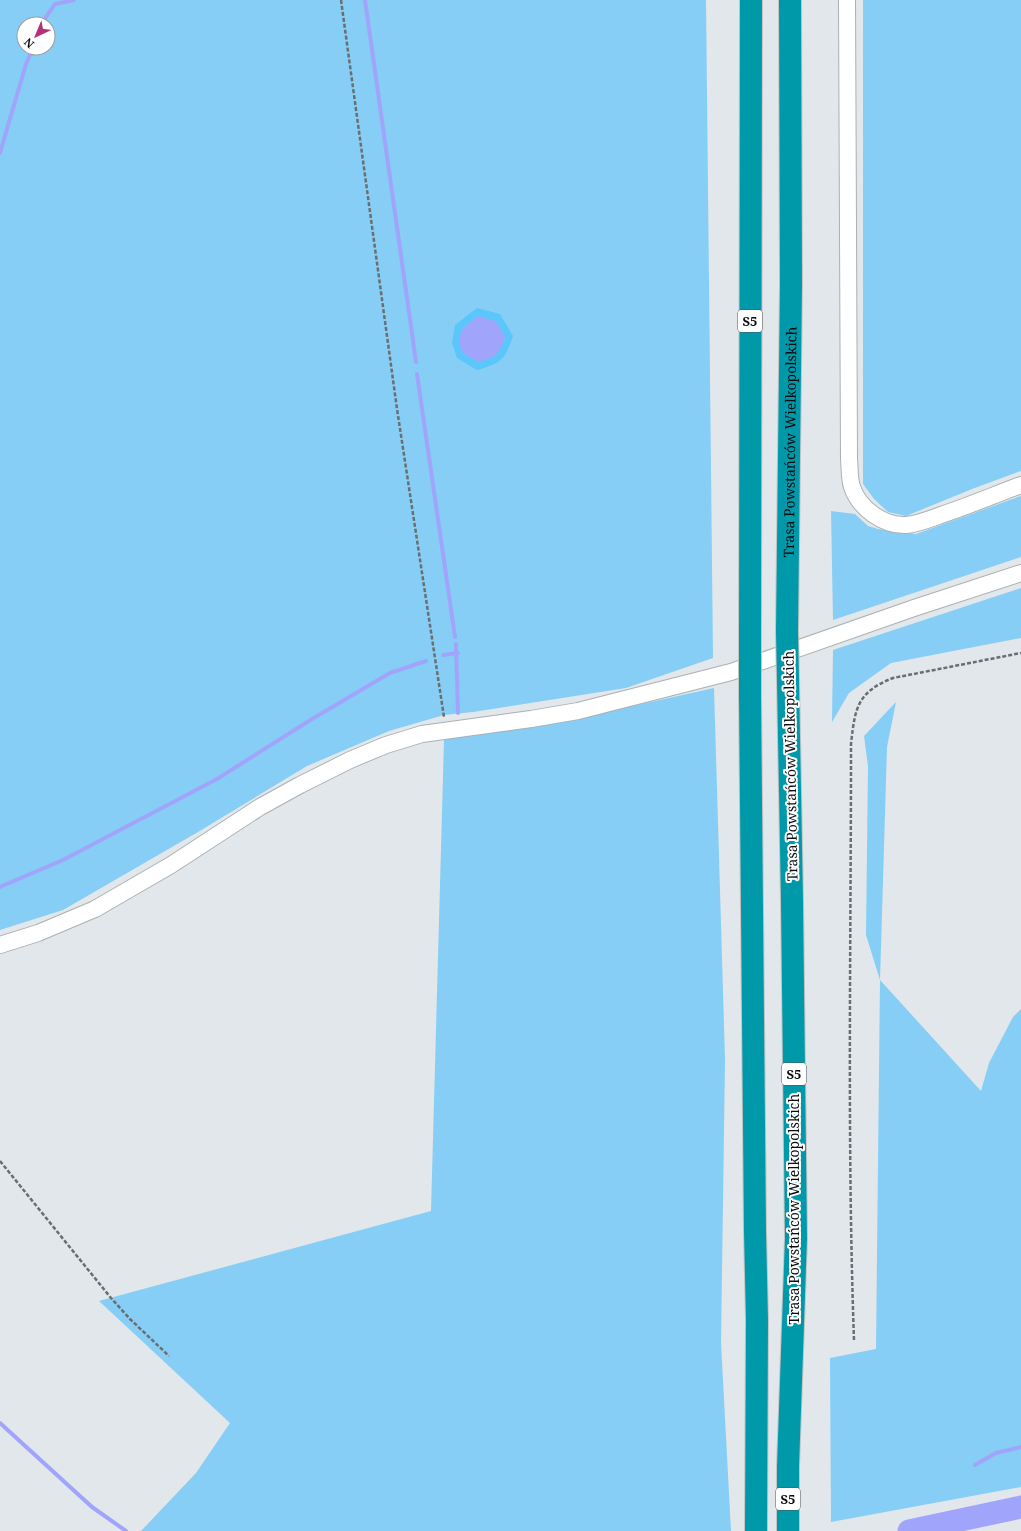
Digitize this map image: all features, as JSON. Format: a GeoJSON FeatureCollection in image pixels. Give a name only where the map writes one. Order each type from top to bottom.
{"type":"FeatureCollection","features":[{"type":"Feature","properties":{"kind":"highway","name":"S5"},"geometry":{"type":"LineString","coordinates":[[751,0],[750,695],[754,1208],[757,1320],[756,1531]]}},
{"type":"Feature","properties":{"kind":"highway","name":"Trasa Powstańców Wielkopolskich"},"geometry":{"type":"LineString","coordinates":[[788,1531],[788,1468],[796,1238],[787,631],[791,283],[790,0]]}},
{"type":"Feature","properties":{"kind":"street"},"geometry":{"type":"LineString","coordinates":[[847,0],[850,482],[863,505],[872,514],[894,524],[906,525],[951,511],[1021,485]]}},
{"type":"Feature","properties":{"kind":"street"},"geometry":{"type":"LineString","coordinates":[[0,945],[38,933],[95,910],[171,865],[260,807],[350,760],[386,745],[422,734],[578,711],[731,672],[914,608],[1021,573]]}},
{"type":"Feature","properties":{"kind":"path"},"geometry":{"type":"LineString","coordinates":[[341,0],[397,409],[446,730]]}},
{"type":"Feature","properties":{"kind":"path"},"geometry":{"type":"LineString","coordinates":[[854,1340],[850,1105],[851,750],[854,715],[859,703],[866,695],[883,682],[893,678],[1021,653]]}},
{"type":"Feature","properties":{"kind":"path"},"geometry":{"type":"LineString","coordinates":[[0,1160],[111,1298],[130,1319],[169,1356]]}},
{"type":"Feature","properties":{"kind":"shaded area"},"geometry":{"type":"Polygon","coordinates":[[[0,0],[706,0],[713,658],[626,688],[473,712],[444,715],[389,731],[307,766],[198,832],[63,910],[0,930],[0,0]]]}},
{"type":"Feature","properties":{"kind":"shaded area"},"geometry":{"type":"Polygon","coordinates":[[[863,0],[1021,0],[1021,471],[906,516],[888,512],[874,499],[863,484],[863,0]]]}},
{"type":"Feature","properties":{"kind":"shaded area"},"geometry":{"type":"Polygon","coordinates":[[[477,308],[500,314],[513,336],[501,359],[492,365],[477,370],[457,358],[452,343],[455,325],[477,308]]]}},
{"type":"Feature","properties":{"kind":"shaded area"},"geometry":{"type":"Polygon","coordinates":[[[478,316],[496,321],[505,337],[499,352],[489,359],[478,362],[463,353],[459,342],[462,329],[478,316]]]}},
{"type":"Feature","properties":{"kind":"shaded area"},"geometry":{"type":"Polygon","coordinates":[[[1021,496],[1021,557],[833,620],[831,511],[855,514],[868,526],[878,529],[916,534],[1021,496]]]}},
{"type":"Feature","properties":{"kind":"shaded area"},"geometry":{"type":"Polygon","coordinates":[[[1021,588],[1021,638],[891,663],[849,693],[832,722],[833,650],[1021,588]]]}},
{"type":"Feature","properties":{"kind":"shaded area"},"geometry":{"type":"Polygon","coordinates":[[[714,688],[725,1059],[721,1343],[731,1531],[141,1531],[196,1473],[230,1423],[99,1301],[431,1211],[444,740],[453,736],[569,720],[714,688]]]}},
{"type":"Feature","properties":{"kind":"shaded area"},"geometry":{"type":"Polygon","coordinates":[[[896,702],[887,747],[880,980],[866,935],[868,766],[864,736],[896,702]]]}},
{"type":"Feature","properties":{"kind":"shaded area"},"geometry":{"type":"Polygon","coordinates":[[[880,980],[981,1091],[989,1063],[1013,1017],[1021,1009],[1021,1487],[831,1522],[830,1358],[876,1349],[880,980]]]}},
{"type":"Feature","properties":{"kind":"waterway"},"geometry":{"type":"LineString","coordinates":[[47,16],[55,4],[74,0]]}},
{"type":"Feature","properties":{"kind":"waterway"},"geometry":{"type":"LineString","coordinates":[[365,0],[416,362]]}},
{"type":"Feature","properties":{"kind":"waterway"},"geometry":{"type":"LineString","coordinates":[[0,153],[30,56]]}},
{"type":"Feature","properties":{"kind":"waterway"},"geometry":{"type":"LineString","coordinates":[[417,374],[455,637]]}},
{"type":"Feature","properties":{"kind":"waterway"},"geometry":{"type":"LineString","coordinates":[[456,644],[458,713]]}},
{"type":"Feature","properties":{"kind":"waterway"},"geometry":{"type":"LineString","coordinates":[[443,655],[458,653]]}},
{"type":"Feature","properties":{"kind":"waterway"},"geometry":{"type":"LineString","coordinates":[[0,887],[63,860],[217,779],[312,719],[390,673],[426,661]]}},
{"type":"Feature","properties":{"kind":"waterway"},"geometry":{"type":"LineString","coordinates":[[0,1423],[92,1507],[126,1531]]}},
{"type":"Feature","properties":{"kind":"waterway"},"geometry":{"type":"LineString","coordinates":[[975,1465],[996,1453],[1021,1447]]}},
{"type":"Feature","properties":{"kind":"waterway"},"geometry":{"type":"LineString","coordinates":[[909,1531],[1021,1507]]}}]}
